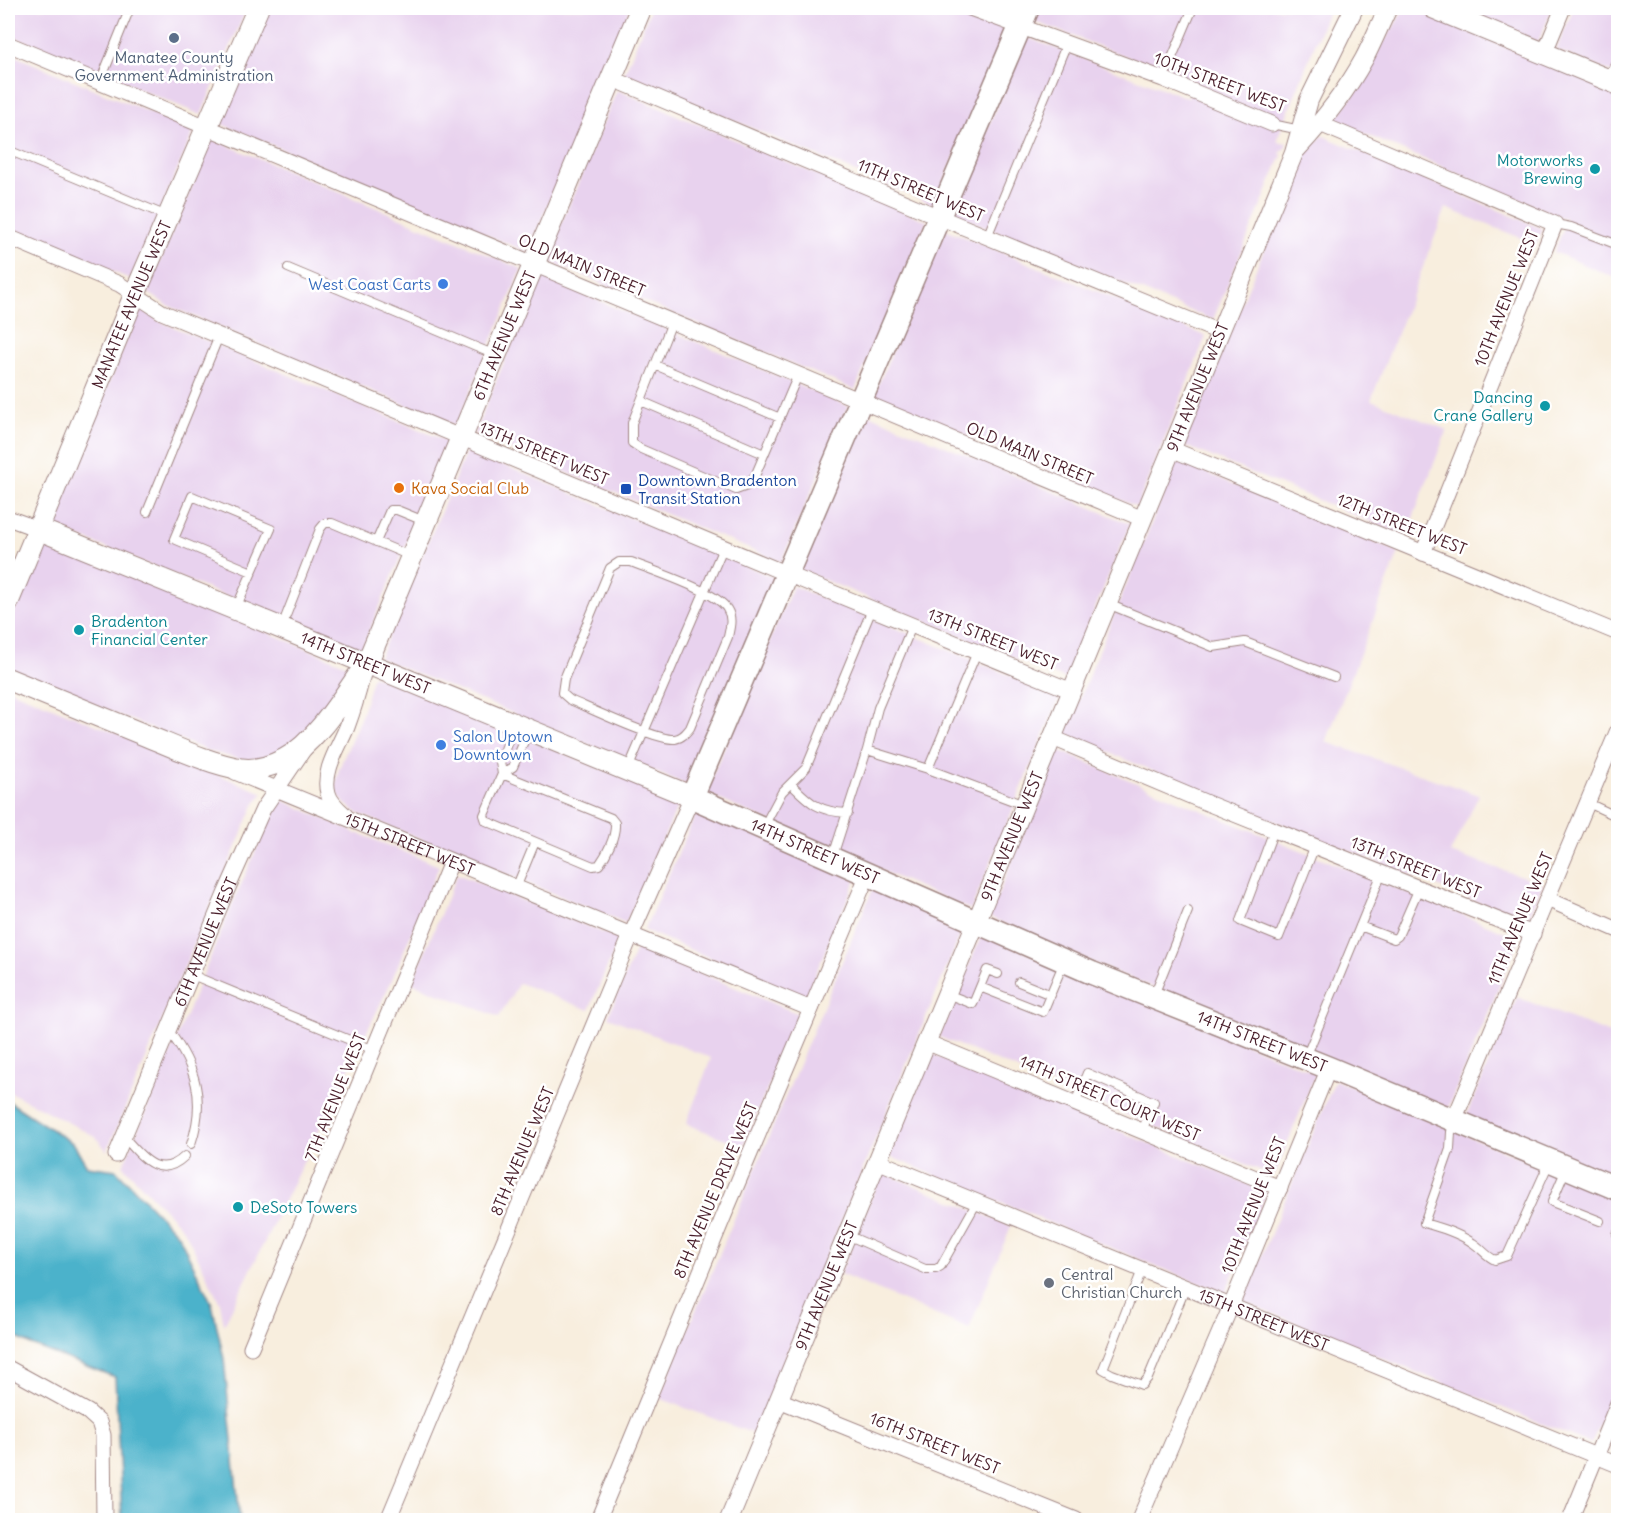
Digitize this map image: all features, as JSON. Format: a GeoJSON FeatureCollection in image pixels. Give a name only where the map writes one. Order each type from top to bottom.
{"type":"FeatureCollection","features":[{"type":"Feature","properties":{"kind":"main road","name":"MANATEE AVENUE WEST"},"geometry":{"type":"LineString","coordinates":[[8,602],[135,294],[258,8]]}},
{"type":"Feature","properties":{"kind":"main road","name":"6TH AVENUE WEST"},"geometry":{"type":"LineString","coordinates":[[205,759],[241,769],[261,768],[286,759],[310,739],[367,663],[641,8]]}},
{"type":"Feature","properties":{"kind":"main road"},"geometry":{"type":"LineString","coordinates":[[1434,8],[1613,82]]}},
{"type":"Feature","properties":{"kind":"main road"},"geometry":{"type":"LineString","coordinates":[[692,797],[1024,17]]}},
{"type":"Feature","properties":{"kind":"main road","name":"14TH STREET WEST"},"geometry":{"type":"LineString","coordinates":[[38,529],[692,797],[1065,961],[1618,1189]]}},
{"type":"Feature","properties":{"kind":"main road","name":"15TH STREET WEST"},"geometry":{"type":"LineString","coordinates":[[8,680],[205,759]]}},
{"type":"Feature","properties":{"kind":"street","name":"10TH STREET WEST"},"geometry":{"type":"LineString","coordinates":[[970,8],[1024,17],[1067,43],[1272,124]]}},
{"type":"Feature","properties":{"kind":"street"},"geometry":{"type":"LineString","coordinates":[[1293,153],[1309,100],[1354,8]]}},
{"type":"Feature","properties":{"kind":"street"},"geometry":{"type":"LineString","coordinates":[[1293,153],[1320,124],[1360,66],[1388,8]]}},
{"type":"Feature","properties":{"kind":"street"},"geometry":{"type":"LineString","coordinates":[[1544,54],[1563,8]]}},
{"type":"Feature","properties":{"kind":"street","name":"OLD MAIN STREET"},"geometry":{"type":"LineString","coordinates":[[8,44],[1143,519]]}},
{"type":"Feature","properties":{"kind":"street","name":"11TH STREET WEST"},"geometry":{"type":"LineString","coordinates":[[611,78],[939,217],[1219,332]]}},
{"type":"Feature","properties":{"kind":"street","name":"10TH STREET WEST"},"geometry":{"type":"LineString","coordinates":[[1300,130],[1320,124]]}},
{"type":"Feature","properties":{"kind":"street"},"geometry":{"type":"LineString","coordinates":[[1320,124],[1555,224]]}},
{"type":"Feature","properties":{"kind":"street","name":"9TH AVENUE WEST"},"geometry":{"type":"LineString","coordinates":[[729,1521],[1293,153]]}},
{"type":"Feature","properties":{"kind":"street","name":"10TH AVENUE WEST"},"geometry":{"type":"LineString","coordinates":[[1424,553],[1555,224]]}},
{"type":"Feature","properties":{"kind":"street","name":"13TH STREET WEST"},"geometry":{"type":"LineString","coordinates":[[8,237],[119,284],[162,312],[723,548],[1072,691]]}},
{"type":"Feature","properties":{"kind":"street","name":"12TH STREET WEST"},"geometry":{"type":"LineString","coordinates":[[1171,449],[1618,633]]}},
{"type":"Feature","properties":{"kind":"street","name":"14TH STREET WEST"},"geometry":{"type":"LineString","coordinates":[[8,518],[38,529]]}},
{"type":"Feature","properties":{"kind":"street","name":"6TH AVENUE WEST"},"geometry":{"type":"LineString","coordinates":[[354,822],[330,800],[327,782],[330,766],[353,710],[367,663]]}},
{"type":"Feature","properties":{"kind":"street","name":"11TH AVENUE WEST"},"geometry":{"type":"LineString","coordinates":[[1454,1120],[1588,803],[1615,746],[1618,730]]}},
{"type":"Feature","properties":{"kind":"street","name":"13TH STREET WEST"},"geometry":{"type":"LineString","coordinates":[[1053,738],[1533,934]]}},
{"type":"Feature","properties":{"kind":"street","name":"6TH AVENUE WEST"},"geometry":{"type":"LineString","coordinates":[[116,1155],[263,809],[310,739]]}},
{"type":"Feature","properties":{"kind":"street","name":"15TH STREET WEST"},"geometry":{"type":"LineString","coordinates":[[205,759],[811,1010]]}},
{"type":"Feature","properties":{"kind":"street","name":"8TH AVENUE WEST"},"geometry":{"type":"LineString","coordinates":[[388,1521],[631,935],[692,797]]}},
{"type":"Feature","properties":{"kind":"street","name":"7TH AVENUE WEST"},"geometry":{"type":"LineString","coordinates":[[251,1347],[452,862]]}},
{"type":"Feature","properties":{"kind":"street","name":"8TH AVENUE DRIVE WEST"},"geometry":{"type":"LineString","coordinates":[[598,1521],[868,874]]}},
{"type":"Feature","properties":{"kind":"street"},"geometry":{"type":"LineString","coordinates":[[1547,900],[1618,930]]}},
{"type":"Feature","properties":{"kind":"street","name":"14TH STREET COURT WEST"},"geometry":{"type":"LineString","coordinates":[[926,1042],[1280,1188]]}},
{"type":"Feature","properties":{"kind":"street","name":"10TH AVENUE WEST"},"geometry":{"type":"LineString","coordinates":[[1139,1521],[1329,1068]]}},
{"type":"Feature","properties":{"kind":"street","name":"15TH STREET WEST"},"geometry":{"type":"LineString","coordinates":[[877,1161],[1618,1465]]}},
{"type":"Feature","properties":{"kind":"street"},"geometry":{"type":"LineString","coordinates":[[8,1368],[88,1412],[99,1422],[103,1435],[104,1521]]}},
{"type":"Feature","properties":{"kind":"street","name":"16TH STREET WEST"},"geometry":{"type":"LineString","coordinates":[[779,1400],[1076,1521]]}},
{"type":"Feature","properties":{"kind":"street"},"geometry":{"type":"LineString","coordinates":[[1570,1521],[1618,1403]]}},
{"type":"Feature","properties":{"kind":"lane"},"geometry":{"type":"LineString","coordinates":[[100,82],[130,8]]}},
{"type":"Feature","properties":{"kind":"lane"},"geometry":{"type":"LineString","coordinates":[[1163,79],[1193,8]]}},
{"type":"Feature","properties":{"kind":"lane"},"geometry":{"type":"LineString","coordinates":[[987,237],[1067,43]]}},
{"type":"Feature","properties":{"kind":"lane"},"geometry":{"type":"LineString","coordinates":[[1613,82],[1618,60]]}},
{"type":"Feature","properties":{"kind":"lane","name":"10TH STREET WEST"},"geometry":{"type":"LineString","coordinates":[[1272,124],[1300,130]]}},
{"type":"Feature","properties":{"kind":"lane"},"geometry":{"type":"LineString","coordinates":[[8,150],[168,217]]}},
{"type":"Feature","properties":{"kind":"lane"},"geometry":{"type":"LineString","coordinates":[[1555,224],[1571,227],[1618,245]]}},
{"type":"Feature","properties":{"kind":"lane"},"geometry":{"type":"LineString","coordinates":[[288,268],[496,355]]}},
{"type":"Feature","properties":{"kind":"lane"},"geometry":{"type":"LineString","coordinates":[[672,322],[632,423],[633,443],[640,449],[722,485],[736,490],[747,486],[755,476],[798,375]]}},
{"type":"Feature","properties":{"kind":"lane"},"geometry":{"type":"LineString","coordinates":[[147,512],[219,336]]}},
{"type":"Feature","properties":{"kind":"lane"},"geometry":{"type":"LineString","coordinates":[[656,365],[780,418]]}},
{"type":"Feature","properties":{"kind":"lane"},"geometry":{"type":"LineString","coordinates":[[641,401],[764,454]]}},
{"type":"Feature","properties":{"kind":"lane"},"geometry":{"type":"LineString","coordinates":[[236,609],[271,529],[192,496],[174,539],[252,572]]}},
{"type":"Feature","properties":{"kind":"lane"},"geometry":{"type":"LineString","coordinates":[[376,542],[390,510],[397,510],[426,522]]}},
{"type":"Feature","properties":{"kind":"lane"},"geometry":{"type":"LineString","coordinates":[[281,627],[320,529],[325,523],[332,523],[411,556]]}},
{"type":"Feature","properties":{"kind":"lane"},"geometry":{"type":"LineString","coordinates":[[628,771],[723,548]]}},
{"type":"Feature","properties":{"kind":"lane"},"geometry":{"type":"LineString","coordinates":[[619,562],[631,562],[704,592],[726,606],[731,622],[728,637],[685,735],[678,739],[667,739],[645,731],[570,700],[562,693],[564,679],[610,568],[619,562]]}},
{"type":"Feature","properties":{"kind":"lane"},"geometry":{"type":"LineString","coordinates":[[1108,604],[1213,647],[1245,642],[1334,677]]}},
{"type":"Feature","properties":{"kind":"lane"},"geometry":{"type":"LineString","coordinates":[[763,828],[782,792],[806,768],[872,609]]}},
{"type":"Feature","properties":{"kind":"lane"},"geometry":{"type":"LineString","coordinates":[[832,858],[848,813],[878,708],[912,626]]}},
{"type":"Feature","properties":{"kind":"lane"},"geometry":{"type":"LineString","coordinates":[[928,769],[977,652]]}},
{"type":"Feature","properties":{"kind":"lane"},"geometry":{"type":"LineString","coordinates":[[502,774],[500,762],[522,727]]}},
{"type":"Feature","properties":{"kind":"lane"},"geometry":{"type":"LineString","coordinates":[[502,774],[611,819],[615,823],[616,830],[599,865],[593,866],[486,821],[484,815],[502,774],[513,766],[522,727]]}},
{"type":"Feature","properties":{"kind":"lane"},"geometry":{"type":"LineString","coordinates":[[867,750],[928,769],[1025,805]]}},
{"type":"Feature","properties":{"kind":"lane"},"geometry":{"type":"LineString","coordinates":[[791,784],[809,802],[822,809],[848,813]]}},
{"type":"Feature","properties":{"kind":"lane"},"geometry":{"type":"LineString","coordinates":[[1588,803],[1618,817]]}},
{"type":"Feature","properties":{"kind":"lane"},"geometry":{"type":"LineString","coordinates":[[1274,830],[1240,921],[1279,937],[1316,846]]}},
{"type":"Feature","properties":{"kind":"lane"},"geometry":{"type":"LineString","coordinates":[[516,888],[535,842]]}},
{"type":"Feature","properties":{"kind":"lane"},"geometry":{"type":"LineString","coordinates":[[1305,1059],[1382,873]]}},
{"type":"Feature","properties":{"kind":"lane"},"geometry":{"type":"LineString","coordinates":[[1360,926],[1394,939],[1398,936],[1419,888]]}},
{"type":"Feature","properties":{"kind":"lane"},"geometry":{"type":"LineString","coordinates":[[1153,997],[1188,911]]}},
{"type":"Feature","properties":{"kind":"lane"},"geometry":{"type":"LineString","coordinates":[[980,987],[1043,1012],[1065,961]]}},
{"type":"Feature","properties":{"kind":"lane"},"geometry":{"type":"LineString","coordinates":[[947,994],[972,1004],[987,970],[998,974]]}},
{"type":"Feature","properties":{"kind":"lane"},"geometry":{"type":"LineString","coordinates":[[192,975],[374,1050]]}},
{"type":"Feature","properties":{"kind":"lane"},"geometry":{"type":"LineString","coordinates":[[1019,982],[1051,994]]}},
{"type":"Feature","properties":{"kind":"lane"},"geometry":{"type":"LineString","coordinates":[[169,1031],[189,1062],[196,1087],[199,1112],[191,1144]]}},
{"type":"Feature","properties":{"kind":"lane"},"geometry":{"type":"LineString","coordinates":[[1074,1103],[1087,1073],[1154,1102],[1142,1131]]}},
{"type":"Feature","properties":{"kind":"lane"},"geometry":{"type":"LineString","coordinates":[[1454,1120],[1450,1149],[1424,1223],[1459,1234],[1495,1260],[1508,1256],[1558,1164]]}},
{"type":"Feature","properties":{"kind":"lane"},"geometry":{"type":"LineString","coordinates":[[124,1137],[145,1160],[164,1168],[176,1164],[185,1156]]}},
{"type":"Feature","properties":{"kind":"lane"},"geometry":{"type":"LineString","coordinates":[[1558,1164],[1552,1202],[1600,1221]]}},
{"type":"Feature","properties":{"kind":"lane"},"geometry":{"type":"LineString","coordinates":[[846,1234],[925,1269],[936,1269],[941,1266],[977,1202]]}},
{"type":"Feature","properties":{"kind":"lane"},"geometry":{"type":"LineString","coordinates":[[1142,1269],[1103,1369],[1112,1374],[1142,1385],[1148,1378],[1186,1287]]}},
{"type":"Feature","properties":{"kind":"shaded area"},"geometry":{"type":"Polygon","coordinates":[[[8,8],[247,8],[201,115],[8,34],[8,8]]]}},
{"type":"Feature","properties":{"kind":"shaded area"},"geometry":{"type":"Polygon","coordinates":[[[269,8],[630,8],[528,252],[219,123],[269,8]]]}},
{"type":"Feature","properties":{"kind":"shaded area"},"geometry":{"type":"Polygon","coordinates":[[[651,8],[945,8],[1008,30],[934,205],[624,74],[651,8]]]}},
{"type":"Feature","properties":{"kind":"shaded area"},"geometry":{"type":"Polygon","coordinates":[[[1039,8],[1329,8],[1277,141],[1287,143],[1280,153],[1282,155],[1213,320],[952,213],[1026,37],[1188,98],[1194,82],[1033,21],[1039,8]]]}},
{"type":"Feature","properties":{"kind":"shaded area"},"geometry":{"type":"Polygon","coordinates":[[[1405,8],[1411,8],[1618,94],[1618,279],[1554,252],[1567,220],[1334,121],[1362,84],[1379,50],[1405,8]]]}},
{"type":"Feature","properties":{"kind":"shaded area"},"geometry":{"type":"Polygon","coordinates":[[[1457,8],[1553,8],[1538,42],[1457,8]]]}},
{"type":"Feature","properties":{"kind":"shaded area"},"geometry":{"type":"Polygon","coordinates":[[[1574,8],[1618,8],[1618,75],[1556,50],[1574,8]]]}},
{"type":"Feature","properties":{"kind":"shaded area"},"geometry":{"type":"Polygon","coordinates":[[[8,53],[194,131],[130,280],[8,227],[8,53]]]}},
{"type":"Feature","properties":{"kind":"shaded area"},"geometry":{"type":"Polygon","coordinates":[[[617,90],[927,221],[855,390],[546,260],[617,90]]]}},
{"type":"Feature","properties":{"kind":"shaded area"},"geometry":{"type":"Polygon","coordinates":[[[1322,136],[1543,229],[1536,244],[1446,208],[1371,400],[1447,430],[1406,536],[1183,445],[1302,158],[1322,136]]]}},
{"type":"Feature","properties":{"kind":"shaded area"},"geometry":{"type":"Polygon","coordinates":[[[212,139],[522,269],[456,426],[167,305],[147,292],[212,139]]]}},
{"type":"Feature","properties":{"kind":"shaded area"},"geometry":{"type":"Polygon","coordinates":[[[945,229],[1206,336],[1137,507],[873,397],[945,229]]]}},
{"type":"Feature","properties":{"kind":"shaded area"},"geometry":{"type":"Polygon","coordinates":[[[540,276],[848,406],[781,562],[474,434],[540,276]]]}},
{"type":"Feature","properties":{"kind":"shaded area"},"geometry":{"type":"Polygon","coordinates":[[[140,308],[159,321],[449,442],[361,651],[50,525],[140,308]]]}},
{"type":"Feature","properties":{"kind":"shaded area"},"geometry":{"type":"Polygon","coordinates":[[[866,413],[1130,524],[1066,679],[800,570],[866,413]]]}},
{"type":"Feature","properties":{"kind":"shaded area"},"geometry":{"type":"Polygon","coordinates":[[[467,450],[775,578],[687,785],[379,658],[467,450]]]}},
{"type":"Feature","properties":{"kind":"shaded area"},"geometry":{"type":"Polygon","coordinates":[[[1177,461],[1399,552],[1326,742],[1479,795],[1450,853],[1543,883],[1527,922],[1210,795],[1065,734],[1177,461]]]}},
{"type":"Feature","properties":{"kind":"shaded area"},"geometry":{"type":"Polygon","coordinates":[[[44,541],[352,667],[328,702],[292,743],[280,751],[258,759],[242,760],[208,751],[8,670],[8,627],[44,541]]]}},
{"type":"Feature","properties":{"kind":"shaded area"},"geometry":{"type":"Polygon","coordinates":[[[793,586],[1060,696],[971,910],[705,793],[793,586]]]}},
{"type":"Feature","properties":{"kind":"shaded area"},"geometry":{"type":"Polygon","coordinates":[[[373,675],[680,801],[626,923],[359,814],[345,804],[336,791],[339,769],[362,714],[373,675]]]}},
{"type":"Feature","properties":{"kind":"shaded area"},"geometry":{"type":"Polygon","coordinates":[[[8,689],[263,793],[254,805],[107,1151],[96,1137],[8,1091],[8,689]]]}},
{"type":"Feature","properties":{"kind":"shaded area"},"geometry":{"type":"Polygon","coordinates":[[[1058,750],[1203,811],[1520,938],[1448,1108],[1096,964],[989,917],[1058,750]]]}},
{"type":"Feature","properties":{"kind":"shaded area"},"geometry":{"type":"Polygon","coordinates":[[[282,800],[356,834],[439,866],[391,982],[224,1325],[220,1303],[185,1231],[123,1166],[236,896],[272,814],[282,800]]]}},
{"type":"Feature","properties":{"kind":"shaded area"},"geometry":{"type":"Polygon","coordinates":[[[698,809],[856,879],[805,998],[644,930],[698,809]]]}},
{"type":"Feature","properties":{"kind":"shaded area"},"geometry":{"type":"Polygon","coordinates":[[[457,874],[619,939],[589,1010],[519,983],[499,1017],[412,983],[457,874]]]}},
{"type":"Feature","properties":{"kind":"shaded area"},"geometry":{"type":"Polygon","coordinates":[[[874,886],[964,926],[754,1434],[659,1398],[874,886]]]}},
{"type":"Feature","properties":{"kind":"shaded area"},"geometry":{"type":"Polygon","coordinates":[[[982,934],[1316,1073],[1274,1176],[939,1037],[982,934]]]}},
{"type":"Feature","properties":{"kind":"shaded area"},"geometry":{"type":"Polygon","coordinates":[[[637,947],[799,1014],[743,1146],[686,1124],[711,1058],[608,1017],[637,947]]]}},
{"type":"Feature","properties":{"kind":"shaded area"},"geometry":{"type":"Polygon","coordinates":[[[1517,997],[1618,1037],[1618,1180],[1466,1116],[1517,997]]]}},
{"type":"Feature","properties":{"kind":"shaded area"},"geometry":{"type":"Polygon","coordinates":[[[932,1054],[1267,1192],[1225,1294],[889,1156],[932,1054]]]}},
{"type":"Feature","properties":{"kind":"shaded area"},"geometry":{"type":"Polygon","coordinates":[[[1335,1080],[1618,1199],[1618,1379],[1591,1444],[1243,1301],[1335,1080]]]}},
{"type":"Feature","properties":{"kind":"shaded area"},"geometry":{"type":"Polygon","coordinates":[[[882,1172],[1011,1226],[969,1329],[840,1274],[882,1172]]]}},
{"type":"Feature","properties":{"kind":"water"},"geometry":{"type":"Polygon","coordinates":[[[8,1101],[74,1144],[87,1166],[116,1170],[179,1236],[212,1304],[224,1359],[240,1520],[122,1520],[115,1377],[31,1345],[8,1333],[8,1101]]]}},
{"type":"Feature","properties":{"kind":"place","name":"Manatee County Government Administration"},"geometry":{"type":"Point","coordinates":[174,38]}},
{"type":"Feature","properties":{"kind":"place","name":"Motorworks Brewing"},"geometry":{"type":"Point","coordinates":[1595,169]}},
{"type":"Feature","properties":{"kind":"place","name":"West Coast Carts"},"geometry":{"type":"Point","coordinates":[443,284]}},
{"type":"Feature","properties":{"kind":"place","name":"Dancing Crane Gallery"},"geometry":{"type":"Point","coordinates":[1545,406]}},
{"type":"Feature","properties":{"kind":"place","name":"Kava Social Club"},"geometry":{"type":"Point","coordinates":[399,488]}},
{"type":"Feature","properties":{"kind":"place","name":"Downtown Bradenton Transit Station"},"geometry":{"type":"Point","coordinates":[626,489]}},
{"type":"Feature","properties":{"kind":"place","name":"Bradenton Financial Center"},"geometry":{"type":"Point","coordinates":[79,630]}},
{"type":"Feature","properties":{"kind":"place","name":"Salon Uptown Downtown"},"geometry":{"type":"Point","coordinates":[441,745]}},
{"type":"Feature","properties":{"kind":"place","name":"DeSoto Towers"},"geometry":{"type":"Point","coordinates":[238,1207]}},
{"type":"Feature","properties":{"kind":"place","name":"Central Christian Church"},"geometry":{"type":"Point","coordinates":[1049,1283]}}]}
